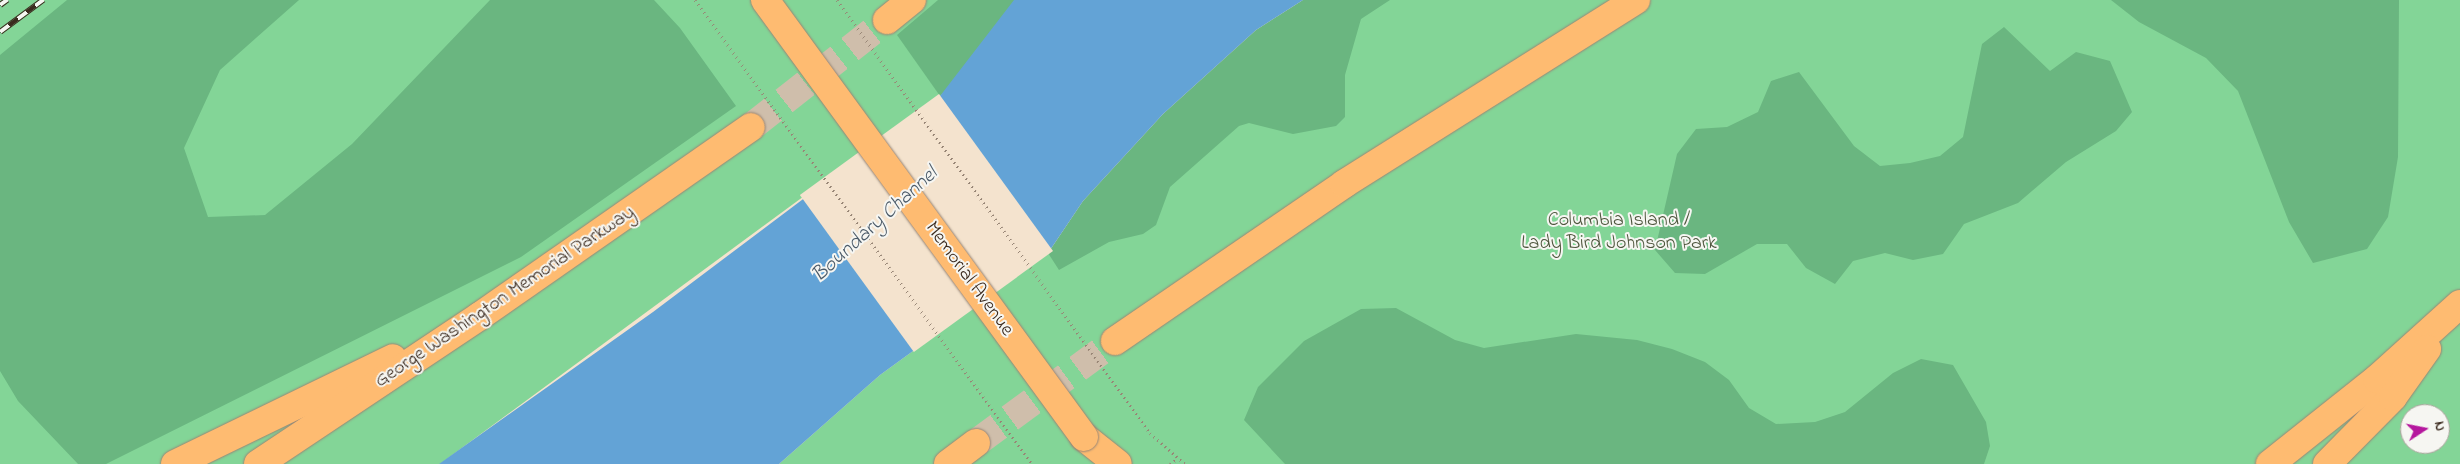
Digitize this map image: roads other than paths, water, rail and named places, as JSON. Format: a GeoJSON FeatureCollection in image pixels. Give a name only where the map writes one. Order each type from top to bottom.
{"type":"FeatureCollection","features":[{"type":"Feature","properties":{"kind":"main road","name":"Memorial Avenue"},"geometry":{"type":"LineString","coordinates":[[765,0],[1084,437],[1108,463]]}},
{"type":"Feature","properties":{"kind":"main road"},"geometry":{"type":"LineString","coordinates":[[887,20],[912,0]]}},
{"type":"Feature","properties":{"kind":"main road"},"geometry":{"type":"LineString","coordinates":[[1116,341],[1344,184],[1636,0]]}},
{"type":"Feature","properties":{"kind":"main road","name":"George Washington Memorial Parkway"},"geometry":{"type":"LineString","coordinates":[[258,464],[480,316],[751,127]]}},
{"type":"Feature","properties":{"kind":"main road"},"geometry":{"type":"LineString","coordinates":[[2270,464],[2377,379],[2459,304]]}},
{"type":"Feature","properties":{"kind":"main road"},"geometry":{"type":"LineString","coordinates":[[2327,464],[2393,397],[2459,304]]}},
{"type":"Feature","properties":{"kind":"main road"},"geometry":{"type":"LineString","coordinates":[[175,464],[480,316]]}},
{"type":"Feature","properties":{"kind":"main road"},"geometry":{"type":"LineString","coordinates":[[948,464],[976,443]]}},
{"type":"Feature","properties":{"kind":"water","name":"Boundary Channel"},"geometry":{"type":"Polygon","coordinates":[[[1014,0],[1303,0],[1256,30],[1163,114],[1083,201],[1048,253],[880,375],[779,464],[439,464],[653,312],[940,96],[1014,0]]]}},
{"type":"Feature","properties":{"kind":"tunnel"},"geometry":{"type":"LineString","coordinates":[[751,127],[887,20]]}},
{"type":"Feature","properties":{"kind":"tunnel"},"geometry":{"type":"LineString","coordinates":[[976,443],[1115,341]]}},
{"type":"Feature","properties":{"kind":"railway"},"geometry":{"type":"LineString","coordinates":[[0,5],[7,0]]}},
{"type":"Feature","properties":{"kind":"railway"},"geometry":{"type":"LineString","coordinates":[[0,32],[43,0]]}},
{"type":"Feature","properties":{"kind":"park label","name":"Columbia Island / Lady Bird Johnson Park"},"geometry":{"type":"Point","coordinates":[1619,232]}}]}
